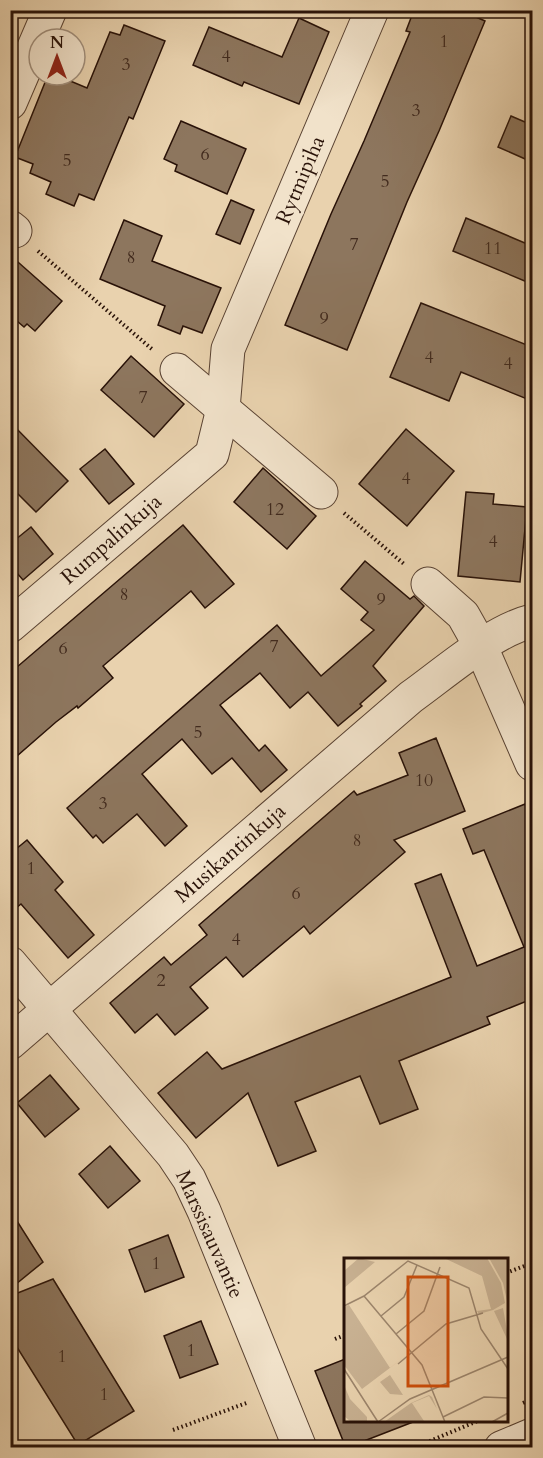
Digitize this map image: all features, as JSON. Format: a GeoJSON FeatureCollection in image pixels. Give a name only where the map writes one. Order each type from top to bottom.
{"type":"FeatureCollection","features":[{"type":"Feature","properties":{"kind":"street"},"geometry":{"type":"LineString","coordinates":[[10,103],[50,10]]}},
{"type":"Feature","properties":{"kind":"street","name":"Rytmipiha"},"geometry":{"type":"LineString","coordinates":[[212,454],[224,409],[228,349],[372,10]]}},
{"type":"Feature","properties":{"kind":"street"},"geometry":{"type":"LineString","coordinates":[[177,370],[321,492]]}},
{"type":"Feature","properties":{"kind":"street","name":"Rumpalinkuja"},"geometry":{"type":"LineString","coordinates":[[10,626],[212,454]]}},
{"type":"Feature","properties":{"kind":"street"},"geometry":{"type":"LineString","coordinates":[[428,584],[463,615],[481,647],[532,764]]}},
{"type":"Feature","properties":{"kind":"street","name":"Musikantinkuja"},"geometry":{"type":"LineString","coordinates":[[10,1043],[411,697],[481,647],[524,623]]}},
{"type":"Feature","properties":{"kind":"street","name":"Marssisauvantie"},"geometry":{"type":"LineString","coordinates":[[10,963],[157,1134],[189,1179],[300,1448]]}},
{"type":"Feature","properties":{"kind":"street"},"geometry":{"type":"LineString","coordinates":[[501,1448],[532,1435]]}},
{"type":"Feature","properties":{"kind":"path"},"geometry":{"type":"LineString","coordinates":[[13,229],[177,370]]}},
{"type":"Feature","properties":{"kind":"path"},"geometry":{"type":"LineString","coordinates":[[321,492],[428,584]]}},
{"type":"Feature","properties":{"kind":"path"},"geometry":{"type":"LineString","coordinates":[[507,1273],[532,1263]]}},
{"type":"Feature","properties":{"kind":"path"},"geometry":{"type":"LineString","coordinates":[[335,1339],[344,1335]]}},
{"type":"Feature","properties":{"kind":"path"},"geometry":{"type":"LineString","coordinates":[[173,1430],[256,1400]]}},
{"type":"Feature","properties":{"kind":"path"},"geometry":{"type":"LineString","coordinates":[[413,1448],[475,1422]]}},
{"type":"Feature","properties":{"kind":"building"},"geometry":{"type":"Polygon","coordinates":[[[414,10],[460,10],[485,21],[407,202],[347,350],[285,325],[410,32],[406,31],[414,10]]]}},
{"type":"Feature","properties":{"kind":"building"},"geometry":{"type":"Polygon","coordinates":[[[299,18],[329,32],[299,104],[244,82],[242,86],[193,65],[209,27],[282,57],[299,18]]]}},
{"type":"Feature","properties":{"kind":"building"},"geometry":{"type":"Polygon","coordinates":[[[124,25],[165,41],[133,119],[129,117],[94,200],[79,194],[74,206],[46,194],[51,182],[30,173],[33,164],[15,157],[43,87],[87,88],[110,32],[120,35],[124,25]]]}},
{"type":"Feature","properties":{"kind":"building"},"geometry":{"type":"Polygon","coordinates":[[[511,116],[532,125],[532,162],[498,147],[511,116]]]}},
{"type":"Feature","properties":{"kind":"building"},"geometry":{"type":"Polygon","coordinates":[[[181,121],[246,149],[227,194],[175,171],[177,165],[164,159],[181,121]]]}},
{"type":"Feature","properties":{"kind":"building"},"geometry":{"type":"Polygon","coordinates":[[[231,200],[254,210],[240,244],[216,234],[231,200]]]}},
{"type":"Feature","properties":{"kind":"building"},"geometry":{"type":"Polygon","coordinates":[[[466,218],[532,246],[532,284],[453,251],[466,218]]]}},
{"type":"Feature","properties":{"kind":"building"},"geometry":{"type":"Polygon","coordinates":[[[124,220],[162,236],[152,261],[221,288],[202,333],[183,326],[180,334],[158,325],[165,306],[100,279],[124,220]]]}},
{"type":"Feature","properties":{"kind":"building"},"geometry":{"type":"Polygon","coordinates":[[[10,255],[62,301],[35,331],[27,324],[24,327],[10,315],[10,255]]]}},
{"type":"Feature","properties":{"kind":"building"},"geometry":{"type":"Polygon","coordinates":[[[421,303],[532,347],[532,401],[461,372],[449,401],[390,377],[421,303]]]}},
{"type":"Feature","properties":{"kind":"building"},"geometry":{"type":"Polygon","coordinates":[[[131,356],[184,404],[154,437],[101,390],[131,356]]]}},
{"type":"Feature","properties":{"kind":"building"},"geometry":{"type":"Polygon","coordinates":[[[10,422],[68,481],[36,512],[10,486],[10,422]]]}},
{"type":"Feature","properties":{"kind":"building"},"geometry":{"type":"Polygon","coordinates":[[[406,429],[454,471],[407,526],[359,484],[406,429]]]}},
{"type":"Feature","properties":{"kind":"building"},"geometry":{"type":"Polygon","coordinates":[[[105,449],[134,484],[109,504],[80,469],[105,449]]]}},
{"type":"Feature","properties":{"kind":"building"},"geometry":{"type":"Polygon","coordinates":[[[263,468],[316,516],[287,549],[234,502],[263,468]]]}},
{"type":"Feature","properties":{"kind":"building"},"geometry":{"type":"Polygon","coordinates":[[[466,492],[494,494],[493,504],[527,507],[520,582],[458,576],[466,492]]]}},
{"type":"Feature","properties":{"kind":"building"},"geometry":{"type":"Polygon","coordinates":[[[183,525],[234,584],[205,608],[191,591],[103,666],[113,678],[78,708],[77,706],[56,722],[10,762],[10,673],[183,525]]]}},
{"type":"Feature","properties":{"kind":"building"},"geometry":{"type":"Polygon","coordinates":[[[31,527],[53,554],[23,580],[10,565],[10,544],[31,527]]]}},
{"type":"Feature","properties":{"kind":"building"},"geometry":{"type":"Polygon","coordinates":[[[365,561],[410,599],[414,596],[424,606],[373,666],[386,681],[360,704],[362,706],[338,726],[308,692],[290,708],[260,673],[220,705],[259,751],[265,745],[287,770],[261,792],[232,758],[212,774],[182,739],[142,774],[187,826],[165,846],[137,814],[103,843],[96,835],[93,838],[67,808],[277,625],[321,676],[374,630],[361,620],[368,612],[341,589],[365,561]]]}},
{"type":"Feature","properties":{"kind":"building"},"geometry":{"type":"Polygon","coordinates":[[[436,738],[465,811],[394,840],[405,852],[310,934],[304,926],[243,977],[226,957],[190,987],[208,1008],[175,1035],[157,1014],[135,1033],[110,1003],[164,957],[171,965],[207,935],[199,925],[354,791],[357,795],[408,775],[399,753],[436,738]]]}},
{"type":"Feature","properties":{"kind":"building"},"geometry":{"type":"Polygon","coordinates":[[[525,804],[532,823],[532,999],[487,1017],[490,1024],[399,1061],[418,1109],[380,1124],[360,1076],[295,1102],[316,1151],[278,1166],[248,1093],[196,1138],[158,1093],[207,1052],[222,1069],[451,977],[415,884],[441,874],[477,966],[524,947],[484,850],[473,854],[463,829],[525,804]]]}},
{"type":"Feature","properties":{"kind":"building"},"geometry":{"type":"Polygon","coordinates":[[[27,840],[63,882],[55,890],[94,935],[68,958],[21,904],[10,913],[10,854],[27,840]]]}},
{"type":"Feature","properties":{"kind":"building"},"geometry":{"type":"Polygon","coordinates":[[[50,1075],[79,1109],[45,1137],[17,1103],[50,1075]]]}},
{"type":"Feature","properties":{"kind":"building"},"geometry":{"type":"Polygon","coordinates":[[[110,1146],[140,1181],[108,1208],[79,1174],[110,1146]]]}},
{"type":"Feature","properties":{"kind":"building"},"geometry":{"type":"Polygon","coordinates":[[[10,1210],[43,1262],[10,1289],[10,1210]]]}},
{"type":"Feature","properties":{"kind":"building"},"geometry":{"type":"Polygon","coordinates":[[[168,1235],[184,1277],[145,1292],[129,1250],[168,1235]]]}},
{"type":"Feature","properties":{"kind":"building"},"geometry":{"type":"Polygon","coordinates":[[[53,1279],[134,1411],[78,1445],[10,1336],[10,1296],[53,1279]]]}},
{"type":"Feature","properties":{"kind":"building"},"geometry":{"type":"Polygon","coordinates":[[[201,1321],[218,1364],[180,1378],[164,1336],[201,1321]]]}},
{"type":"Feature","properties":{"kind":"building"},"geometry":{"type":"Polygon","coordinates":[[[344,1359],[344,1422],[413,1422],[346,1448],[315,1371],[344,1359]]]}}]}
